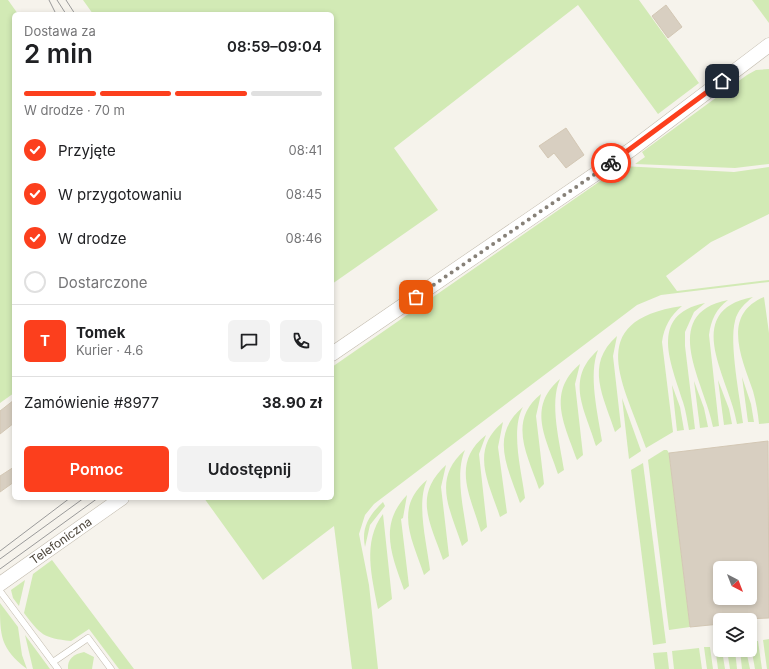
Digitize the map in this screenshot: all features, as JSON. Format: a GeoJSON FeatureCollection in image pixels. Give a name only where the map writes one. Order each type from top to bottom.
{"type":"FeatureCollection","features":[{"type":"Feature","properties":{"kind":"street"},"geometry":{"type":"LineString","coordinates":[[334,353],[632,149],[768,48]]}},
{"type":"Feature","properties":{"kind":"street","name":"Telefoniczna"},"geometry":{"type":"LineString","coordinates":[[0,584],[119,500]]}},
{"type":"Feature","properties":{"kind":"lane"},"geometry":{"type":"LineString","coordinates":[[0,591],[58,669]]}},
{"type":"Feature","properties":{"kind":"lane"},"geometry":{"type":"LineString","coordinates":[[54,662],[88,638],[111,669]]}},
{"type":"Feature","properties":{"kind":"green space"},"geometry":{"type":"Polygon","coordinates":[[[0,0],[8,0],[17,12],[12,12],[12,394],[0,403],[0,0]]]}},
{"type":"Feature","properties":{"kind":"green space"},"geometry":{"type":"Polygon","coordinates":[[[83,0],[639,0],[699,83],[658,114],[578,5],[394,148],[438,210],[334,283],[334,12],[92,12],[83,0]]]}},
{"type":"Feature","properties":{"kind":"green space"},"geometry":{"type":"Polygon","coordinates":[[[752,0],[769,0],[769,23],[752,0]]]}},
{"type":"Feature","properties":{"kind":"green space"},"geometry":{"type":"Polygon","coordinates":[[[769,69],[769,164],[735,168],[635,164],[645,157],[642,152],[747,75],[756,70],[769,69]]]}},
{"type":"Feature","properties":{"kind":"green space"},"geometry":{"type":"Polygon","coordinates":[[[622,166],[734,172],[769,167],[769,214],[711,242],[666,276],[677,291],[769,280],[769,282],[661,295],[637,305],[374,504],[365,515],[359,534],[369,585],[378,669],[352,669],[334,526],[263,580],[205,500],[334,500],[334,366],[622,166]]]}},
{"type":"Feature","properties":{"kind":"green space"},"geometry":{"type":"Polygon","coordinates":[[[753,297],[739,311],[733,331],[734,356],[743,423],[737,424],[715,350],[714,332],[718,317],[731,305],[753,297]]]}},
{"type":"Feature","properties":{"kind":"green space"},"geometry":{"type":"Polygon","coordinates":[[[764,297],[769,333],[769,423],[759,424],[754,395],[740,352],[738,339],[739,326],[743,315],[751,305],[764,297]]]}},
{"type":"Feature","properties":{"kind":"green space"},"geometry":{"type":"Polygon","coordinates":[[[728,300],[720,307],[715,315],[711,324],[709,335],[719,426],[713,427],[691,353],[690,335],[695,320],[707,308],[728,300]]]}},
{"type":"Feature","properties":{"kind":"green space"},"geometry":{"type":"Polygon","coordinates":[[[705,303],[694,312],[685,332],[685,346],[695,429],[689,430],[684,405],[670,358],[668,343],[670,330],[676,318],[687,309],[705,303]]]}},
{"type":"Feature","properties":{"kind":"green space"},"geometry":{"type":"Polygon","coordinates":[[[682,306],[668,322],[664,331],[662,342],[673,432],[646,448],[622,379],[618,359],[621,341],[631,326],[651,314],[682,306]]]}},
{"type":"Feature","properties":{"kind":"green space"},"geometry":{"type":"Polygon","coordinates":[[[617,336],[613,356],[621,427],[615,432],[602,394],[599,370],[601,358],[607,347],[617,336]]]}},
{"type":"Feature","properties":{"kind":"green space"},"geometry":{"type":"Polygon","coordinates":[[[598,350],[595,360],[594,383],[596,407],[602,441],[596,446],[583,408],[580,396],[580,384],[582,373],[588,361],[598,350]]]}},
{"type":"Feature","properties":{"kind":"green space"},"geometry":{"type":"Polygon","coordinates":[[[580,364],[575,384],[583,455],[577,460],[564,422],[561,410],[561,398],[564,386],[570,375],[580,364]]]}},
{"type":"Feature","properties":{"kind":"green space"},"geometry":{"type":"Polygon","coordinates":[[[742,377],[751,404],[754,422],[748,422],[742,377]]]}},
{"type":"Feature","properties":{"kind":"green space"},"geometry":{"type":"Polygon","coordinates":[[[560,379],[555,400],[555,411],[564,470],[558,474],[545,436],[542,424],[542,413],[544,401],[550,390],[560,379]]]}},
{"type":"Feature","properties":{"kind":"green space"},"geometry":{"type":"Polygon","coordinates":[[[718,380],[729,409],[732,424],[724,425],[718,380]]]}},
{"type":"Feature","properties":{"kind":"green space"},"geometry":{"type":"Polygon","coordinates":[[[694,381],[704,408],[708,427],[700,428],[694,381]]]}},
{"type":"Feature","properties":{"kind":"green space"},"geometry":{"type":"Polygon","coordinates":[[[672,385],[680,407],[684,430],[677,431],[672,385]]]}},
{"type":"Feature","properties":{"kind":"green space"},"geometry":{"type":"Polygon","coordinates":[[[541,394],[536,416],[544,484],[539,489],[526,452],[523,439],[523,427],[525,416],[531,404],[541,394]]]}},
{"type":"Feature","properties":{"kind":"green space"},"geometry":{"type":"Polygon","coordinates":[[[622,398],[641,451],[629,459],[622,398]]]}},
{"type":"Feature","properties":{"kind":"green space"},"geometry":{"type":"Polygon","coordinates":[[[523,407],[519,416],[517,427],[518,452],[525,498],[520,503],[507,465],[504,452],[504,440],[506,429],[523,407]]]}},
{"type":"Feature","properties":{"kind":"green space"},"geometry":{"type":"Polygon","coordinates":[[[503,422],[498,447],[507,513],[500,517],[487,479],[484,455],[487,444],[493,433],[503,422]]]}},
{"type":"Feature","properties":{"kind":"green space"},"geometry":{"type":"Polygon","coordinates":[[[486,435],[479,454],[487,527],[481,532],[466,481],[466,469],[469,457],[475,446],[486,435]]]}},
{"type":"Feature","properties":{"kind":"green space"},"geometry":{"type":"Polygon","coordinates":[[[465,450],[460,471],[460,483],[468,541],[462,546],[449,508],[446,484],[449,472],[455,461],[465,450]]]}},
{"type":"Feature","properties":{"kind":"green space"},"geometry":{"type":"Polygon","coordinates":[[[664,450],[667,450],[669,453],[690,627],[669,630],[648,460],[664,450]]]}},
{"type":"Feature","properties":{"kind":"green space"},"geometry":{"type":"Polygon","coordinates":[[[643,463],[666,643],[653,645],[631,470],[643,463]]]}},
{"type":"Feature","properties":{"kind":"green space"},"geometry":{"type":"Polygon","coordinates":[[[446,465],[441,487],[449,556],[443,560],[427,511],[427,499],[430,488],[436,477],[446,465]]]}},
{"type":"Feature","properties":{"kind":"green space"},"geometry":{"type":"Polygon","coordinates":[[[427,480],[422,501],[422,512],[430,570],[424,575],[411,537],[408,513],[411,502],[417,491],[427,480]]]}},
{"type":"Feature","properties":{"kind":"green space"},"geometry":{"type":"Polygon","coordinates":[[[407,495],[403,518],[401,519],[409,586],[404,590],[392,553],[390,529],[398,506],[407,495]]]}},
{"type":"Feature","properties":{"kind":"green space"},"geometry":{"type":"Polygon","coordinates":[[[383,502],[385,506],[370,525],[365,547],[364,534],[367,522],[383,502]]]}},
{"type":"Feature","properties":{"kind":"green space"},"geometry":{"type":"Polygon","coordinates":[[[383,514],[392,599],[378,609],[370,560],[373,536],[383,514]]]}},
{"type":"Feature","properties":{"kind":"green space"},"geometry":{"type":"Polygon","coordinates":[[[52,560],[134,669],[119,669],[89,629],[71,641],[48,637],[39,631],[24,613],[33,574],[52,560]]]}},
{"type":"Feature","properties":{"kind":"green space"},"geometry":{"type":"Polygon","coordinates":[[[25,580],[19,606],[13,598],[11,590],[25,580]]]}},
{"type":"Feature","properties":{"kind":"green space"},"geometry":{"type":"Polygon","coordinates":[[[0,603],[18,627],[22,655],[27,669],[11,654],[3,640],[0,624],[0,603]]]}},
{"type":"Feature","properties":{"kind":"green space"},"geometry":{"type":"Polygon","coordinates":[[[25,635],[50,669],[33,669],[25,635]]]}},
{"type":"Feature","properties":{"kind":"green space"},"geometry":{"type":"Polygon","coordinates":[[[769,639],[769,669],[767,669],[763,640],[769,639]]]}},
{"type":"Feature","properties":{"kind":"green space"},"geometry":{"type":"Polygon","coordinates":[[[758,641],[762,669],[755,669],[753,657],[757,657],[758,641]]]}},
{"type":"Feature","properties":{"kind":"green space"},"geometry":{"type":"Polygon","coordinates":[[[704,647],[710,647],[713,669],[707,669],[704,647]]]}},
{"type":"Feature","properties":{"kind":"green space"},"geometry":{"type":"Polygon","coordinates":[[[699,648],[702,669],[674,669],[672,651],[699,648]]]}},
{"type":"Feature","properties":{"kind":"green space"},"geometry":{"type":"Polygon","coordinates":[[[84,652],[94,657],[92,669],[68,669],[70,660],[77,654],[84,652]]]}},
{"type":"Feature","properties":{"kind":"green space"},"geometry":{"type":"Polygon","coordinates":[[[667,652],[669,669],[655,669],[653,653],[667,652]]]}},
{"type":"Feature","properties":{"kind":"green space"},"geometry":{"type":"Polygon","coordinates":[[[716,657],[723,657],[725,669],[718,669],[716,657]]]}},
{"type":"Feature","properties":{"kind":"green space"},"geometry":{"type":"Polygon","coordinates":[[[728,657],[736,657],[737,669],[730,669],[728,657]]]}},
{"type":"Feature","properties":{"kind":"green space"},"geometry":{"type":"Polygon","coordinates":[[[741,657],[747,657],[750,669],[742,669],[741,657]]]}},
{"type":"Feature","properties":{"kind":"building"},"geometry":{"type":"Polygon","coordinates":[[[666,5],[682,27],[668,38],[652,16],[666,5]]]}},
{"type":"Feature","properties":{"kind":"building"},"geometry":{"type":"Polygon","coordinates":[[[566,128],[584,155],[566,168],[554,153],[548,158],[539,146],[566,128]]]}},
{"type":"Feature","properties":{"kind":"building"},"geometry":{"type":"Polygon","coordinates":[[[12,402],[12,425],[0,434],[0,411],[12,402]]]}},
{"type":"Feature","properties":{"kind":"building"},"geometry":{"type":"Polygon","coordinates":[[[768,441],[769,618],[757,618],[757,613],[713,613],[713,625],[690,627],[669,453],[768,441]]]}},
{"type":"Feature","properties":{"kind":"building"},"geometry":{"type":"Polygon","coordinates":[[[12,468],[12,483],[0,492],[0,476],[12,468]]]}},
{"type":"Feature","properties":{"kind":"tram line"},"geometry":{"type":"LineString","coordinates":[[49,0],[55,12]]}},
{"type":"Feature","properties":{"kind":"tram line"},"geometry":{"type":"LineString","coordinates":[[57,0],[65,12]]}},
{"type":"Feature","properties":{"kind":"tram line"},"geometry":{"type":"LineString","coordinates":[[66,0],[74,12]]}},
{"type":"Feature","properties":{"kind":"tram line"},"geometry":{"type":"LineString","coordinates":[[0,551],[67,500]]}},
{"type":"Feature","properties":{"kind":"tram line"},"geometry":{"type":"LineString","coordinates":[[0,559],[81,500]]}},
{"type":"Feature","properties":{"kind":"tram line"},"geometry":{"type":"LineString","coordinates":[[0,569],[95,500]]}},
{"type":"Feature","properties":{"kind":"way so far"},"geometry":{"type":"LineString","coordinates":[[416,297],[611,163]]}},
{"type":"Feature","properties":{"kind":"route"},"geometry":{"type":"LineString","coordinates":[[611,163],[632,149],[722,81]]}}]}
